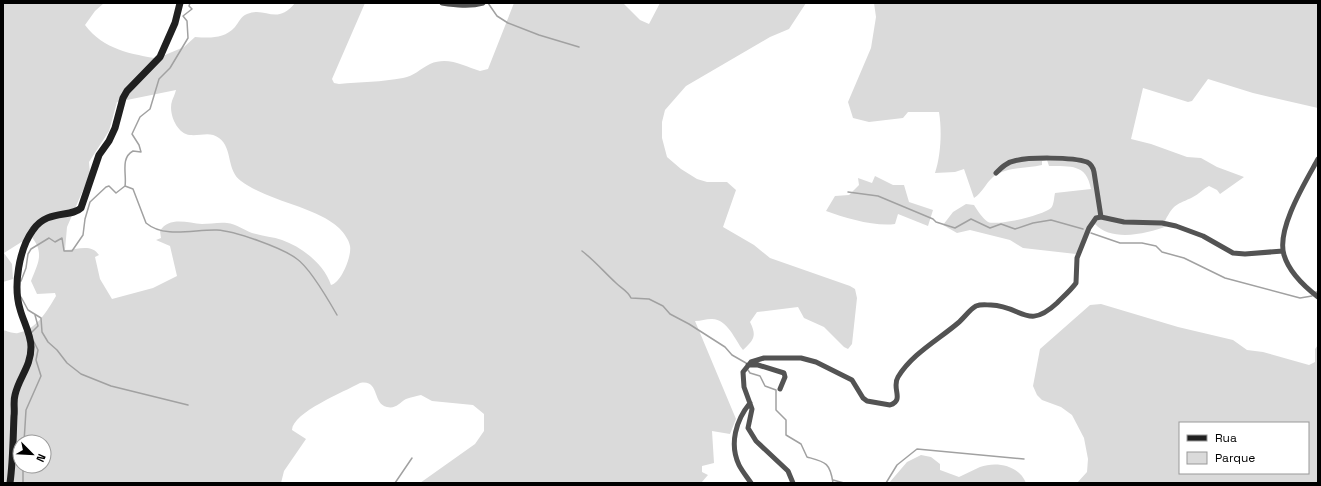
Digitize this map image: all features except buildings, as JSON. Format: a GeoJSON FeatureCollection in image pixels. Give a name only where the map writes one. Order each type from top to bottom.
{"type":"FeatureCollection","features":[{"type":"Feature","properties":{"kind":"street"},"geometry":{"type":"LineString","coordinates":[[10,483],[13,456],[14,396],[29,365],[31,352],[30,339],[20,309],[17,292],[18,275],[26,245],[33,230],[40,222],[53,215],[73,212],[81,208],[99,155],[115,128],[123,98],[127,91],[160,57],[172,30],[180,3]]}},
{"type":"Feature","properties":{"kind":"street"},"geometry":{"type":"LineString","coordinates":[[442,3],[457,5],[483,3]]}},
{"type":"Feature","properties":{"kind":"street"},"geometry":{"type":"LineString","coordinates":[[1318,158],[1289,219],[1284,234],[1283,251],[1294,274],[1318,298]]}},
{"type":"Feature","properties":{"kind":"street"},"geometry":{"type":"LineString","coordinates":[[996,173],[1013,161],[1037,159],[1086,162],[1093,167],[1101,218]]}},
{"type":"Feature","properties":{"kind":"street"},"geometry":{"type":"LineString","coordinates":[[792,483],[788,471],[784,466],[749,432],[748,428],[752,413],[742,379],[744,370],[755,360],[764,358],[807,359],[852,380],[858,387],[863,398],[867,401],[886,405],[893,404],[898,398],[895,383],[900,374],[917,356],[958,323],[975,306],[1002,306],[1031,317],[1042,315],[1053,307],[1076,283],[1076,264],[1081,247],[1092,222],[1096,218],[1176,226],[1203,236],[1233,253],[1245,254],[1283,251]]}},
{"type":"Feature","properties":{"kind":"street"},"geometry":{"type":"LineString","coordinates":[[748,365],[758,365],[784,373],[780,388]]}},
{"type":"Feature","properties":{"kind":"street"},"geometry":{"type":"LineString","coordinates":[[750,403],[738,421],[735,441],[737,460],[751,483]]}},
{"type":"Feature","properties":{"kind":"green space"},"geometry":{"type":"Polygon","coordinates":[[[3,3],[104,3],[95,11],[85,25],[92,33],[119,50],[160,59],[162,55],[184,47],[195,37],[216,37],[226,34],[235,27],[245,15],[254,12],[271,14],[282,13],[288,10],[295,3],[365,3],[332,79],[334,83],[339,84],[403,78],[414,74],[430,64],[443,61],[450,61],[480,71],[488,69],[514,3],[623,3],[640,20],[649,24],[660,3],[806,3],[789,29],[770,37],[686,86],[665,110],[662,122],[662,138],[667,157],[681,169],[697,179],[707,182],[727,182],[736,190],[723,227],[754,245],[770,258],[850,286],[855,289],[857,298],[852,344],[848,349],[844,347],[824,327],[804,318],[798,307],[757,312],[750,322],[754,334],[753,338],[743,350],[730,330],[722,322],[711,319],[695,321],[736,419],[730,434],[712,431],[714,463],[702,466],[702,472],[708,475],[701,483],[420,483],[475,444],[484,431],[484,414],[473,405],[432,401],[421,395],[406,399],[395,406],[387,407],[382,405],[379,401],[371,385],[360,383],[320,403],[301,416],[295,423],[292,430],[306,439],[284,471],[281,483],[3,483],[3,330],[16,333],[31,328],[41,319],[56,296],[55,293],[37,294],[31,281],[38,263],[39,253],[38,248],[31,236],[4,253],[12,264],[13,279],[3,282],[3,3]],[[176,90],[117,102],[109,131],[89,162],[90,174],[67,227],[65,250],[88,248],[96,251],[99,255],[95,257],[100,279],[112,299],[153,288],[177,276],[170,246],[156,240],[161,238],[160,231],[168,223],[227,223],[252,233],[290,243],[318,263],[328,277],[331,285],[335,283],[342,274],[348,262],[350,250],[349,241],[343,232],[318,214],[265,194],[241,181],[233,171],[226,147],[219,138],[209,134],[190,135],[181,131],[175,122],[171,111],[172,101],[176,90]]]}},
{"type":"Feature","properties":{"kind":"green space"},"geometry":{"type":"Polygon","coordinates":[[[874,3],[1318,3],[1318,108],[1253,93],[1208,79],[1192,101],[1188,102],[1143,88],[1131,139],[1151,144],[1187,157],[1201,158],[1217,167],[1244,177],[1220,194],[1217,190],[1209,186],[1195,196],[1176,205],[1165,221],[1167,226],[1150,232],[1120,235],[1102,230],[1095,224],[1091,228],[1076,254],[1023,248],[1010,240],[970,230],[957,233],[943,225],[953,212],[966,204],[974,205],[982,217],[988,222],[993,223],[1010,221],[1031,217],[1047,211],[1052,207],[1055,193],[1091,189],[1089,181],[1081,171],[1076,168],[1049,166],[1047,160],[1042,161],[1042,165],[1010,169],[998,173],[974,198],[964,169],[955,172],[935,173],[939,158],[939,112],[908,112],[903,118],[869,122],[853,118],[848,102],[871,48],[876,17],[874,3]]]}},
{"type":"Feature","properties":{"kind":"green space"},"geometry":{"type":"Polygon","coordinates":[[[875,176],[893,185],[904,185],[909,202],[933,210],[928,226],[898,214],[895,224],[887,225],[860,221],[826,211],[835,196],[849,195],[859,185],[858,178],[872,183],[875,176]]]}},
{"type":"Feature","properties":{"kind":"green space"},"geometry":{"type":"Polygon","coordinates":[[[1101,304],[1178,327],[1233,340],[1247,350],[1263,352],[1309,365],[1315,362],[1315,349],[1318,345],[1318,483],[1077,483],[1087,472],[1088,459],[1084,438],[1072,415],[1061,407],[1042,400],[1037,395],[1033,386],[1040,349],[1090,305],[1101,304]]]}},
{"type":"Feature","properties":{"kind":"green space"},"geometry":{"type":"Polygon","coordinates":[[[921,455],[931,457],[940,464],[940,470],[959,477],[980,467],[993,464],[1013,468],[1023,477],[1026,483],[889,483],[907,462],[921,455]]]}},
{"type":"Feature","properties":{"kind":"waterway"},"geometry":{"type":"LineString","coordinates":[[21,281],[26,268],[28,254],[31,249],[49,238],[55,242],[62,238],[64,251],[72,251],[83,235],[85,219],[90,202],[106,187],[109,186],[116,193],[125,186],[125,162],[129,154],[133,151],[141,152],[139,145],[132,134],[140,117],[150,109],[159,79],[170,68],[188,38],[187,21],[183,16],[192,9],[189,6],[190,3]]}},
{"type":"Feature","properties":{"kind":"waterway"},"geometry":{"type":"LineString","coordinates":[[488,3],[497,16],[508,23],[539,35],[579,47]]}},
{"type":"Feature","properties":{"kind":"waterway"},"geometry":{"type":"LineString","coordinates":[[125,186],[133,189],[146,223],[154,228],[171,232],[217,230],[235,233],[281,250],[297,259],[308,270],[319,285],[337,315]]}},
{"type":"Feature","properties":{"kind":"waterway"},"geometry":{"type":"LineString","coordinates":[[848,192],[878,196],[933,219],[936,222],[955,228],[971,219],[990,228],[1001,224],[1015,229],[1033,223],[1051,220],[1083,229]]}},
{"type":"Feature","properties":{"kind":"waterway"},"geometry":{"type":"LineString","coordinates":[[1091,233],[1120,243],[1142,243],[1156,246],[1162,252],[1184,258],[1225,278],[1300,298],[1312,296]]}},
{"type":"Feature","properties":{"kind":"waterway"},"geometry":{"type":"LineString","coordinates":[[582,251],[626,291],[631,298],[649,299],[663,306],[670,314],[689,324],[725,347],[732,355],[746,363]]}},
{"type":"Feature","properties":{"kind":"waterway"},"geometry":{"type":"LineString","coordinates":[[21,297],[28,310],[41,318],[42,332],[48,342],[57,350],[67,363],[81,374],[111,386],[188,405]]}},
{"type":"Feature","properties":{"kind":"waterway"},"geometry":{"type":"LineString","coordinates":[[31,333],[38,326],[35,315]]}},
{"type":"Feature","properties":{"kind":"waterway"},"geometry":{"type":"LineString","coordinates":[[24,434],[26,410],[41,376],[36,360],[38,350],[33,340]]}},
{"type":"Feature","properties":{"kind":"waterway"},"geometry":{"type":"LineString","coordinates":[[748,370],[750,373],[760,376],[765,386],[776,390],[776,410],[786,420],[786,435],[801,444],[807,457],[826,464],[832,476],[833,483]]}},
{"type":"Feature","properties":{"kind":"waterway"},"geometry":{"type":"LineString","coordinates":[[886,483],[897,465],[917,449],[1024,459]]}},
{"type":"Feature","properties":{"kind":"waterway"},"geometry":{"type":"LineString","coordinates":[[395,483],[412,458]]}},
{"type":"Feature","properties":{"kind":"waterway"},"geometry":{"type":"LineString","coordinates":[[23,474],[23,483]]}},
{"type":"Feature","properties":{"kind":"waterway"},"geometry":{"type":"LineString","coordinates":[[833,480],[844,483]]}}]}
